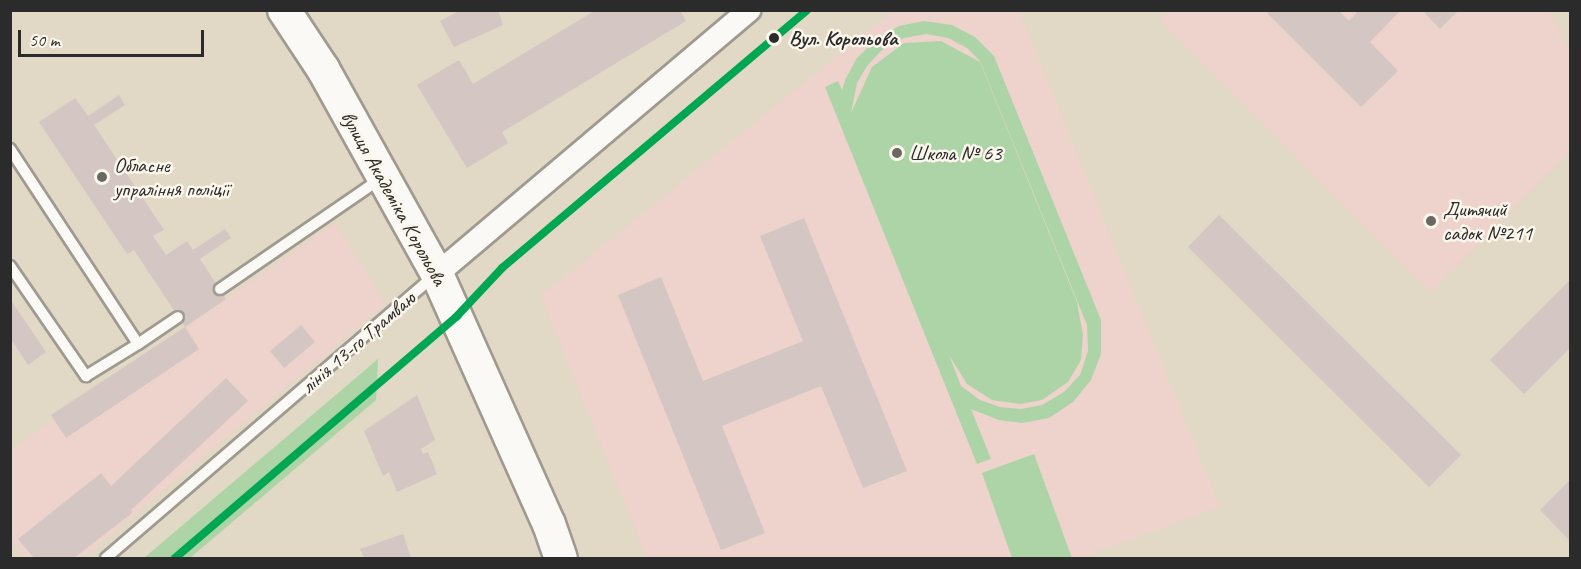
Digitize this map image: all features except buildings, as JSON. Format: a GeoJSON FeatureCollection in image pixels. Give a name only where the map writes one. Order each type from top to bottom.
{"type":"FeatureCollection","features":[{"type":"Feature","properties":{"kind":"main road","name":"вулиця Академіка Корольова"},"geometry":{"type":"LineString","coordinates":[[284,10],[323,69],[437,274],[549,524],[561,558]]}},
{"type":"Feature","properties":{"kind":"street","name":"лінія 13-го Трамваю"},"geometry":{"type":"LineString","coordinates":[[437,274],[749,10]]}},
{"type":"Feature","properties":{"kind":"lane"},"geometry":{"type":"LineString","coordinates":[[10,149],[138,344]]}},
{"type":"Feature","properties":{"kind":"lane"},"geometry":{"type":"LineString","coordinates":[[220,289],[383,177]]}},
{"type":"Feature","properties":{"kind":"lane"},"geometry":{"type":"LineString","coordinates":[[10,266],[86,376],[178,317]]}},
{"type":"Feature","properties":{"kind":"lane","name":"лінія 13-го Трамваю"},"geometry":{"type":"LineString","coordinates":[[106,558],[437,274]]}},
{"type":"Feature","properties":{"kind":"shaded area","name":"Дитячий садок №211"},"geometry":{"type":"Polygon","coordinates":[[[1170,10],[1549,11],[1570,52],[1570,151],[1431,292],[1160,20],[1170,10]]]}},
{"type":"Feature","properties":{"kind":"shaded area","name":"Школа № 63"},"geometry":{"type":"Polygon","coordinates":[[[893,11],[1019,11],[1220,507],[1080,558],[647,558],[541,296],[893,11]]]}},
{"type":"Feature","properties":{"kind":"shaded area"},"geometry":{"type":"Polygon","coordinates":[[[335,223],[385,304],[83,558],[26,558],[11,539],[11,450],[335,223]]]}},
{"type":"Feature","properties":{"kind":"green space"},"geometry":{"type":"Polygon","coordinates":[[[924,21],[952,25],[975,37],[994,56],[1101,320],[1101,354],[1091,380],[1073,402],[1049,418],[1022,423],[999,420],[971,409],[991,459],[977,464],[825,87],[838,81],[842,90],[857,58],[876,39],[899,26],[924,21]],[[926,34],[904,38],[883,49],[867,66],[857,83],[851,113],[872,67],[904,43],[941,41],[980,62],[1077,302],[1083,335],[1081,360],[1068,382],[1042,400],[1020,404],[992,400],[967,384],[949,355],[961,386],[980,400],[1000,407],[1021,409],[1042,405],[1064,392],[1080,375],[1088,351],[1087,325],[980,61],[967,48],[948,38],[926,34]]]}},
{"type":"Feature","properties":{"kind":"green space"},"geometry":{"type":"Polygon","coordinates":[[[378,359],[376,400],[190,558],[144,558],[378,359]]]}},
{"type":"Feature","properties":{"kind":"green space"},"geometry":{"type":"Polygon","coordinates":[[[1034,454],[1072,558],[1012,558],[982,473],[1034,454]]]}},
{"type":"Feature","properties":{"kind":"transit line"},"geometry":{"type":"LineString","coordinates":[[175,558],[457,316],[502,268],[807,10]]}},
{"type":"Feature","properties":{"kind":"place","name":"Вул. Корольова"},"geometry":{"type":"Point","coordinates":[774,38]}},
{"type":"Feature","properties":{"kind":"place","name":"Школа № 63"},"geometry":{"type":"Point","coordinates":[897,153]}},
{"type":"Feature","properties":{"kind":"place","name":"Обласне упраління поліції"},"geometry":{"type":"Point","coordinates":[102,177]}},
{"type":"Feature","properties":{"kind":"place","name":"Дитячий садок №211"},"geometry":{"type":"Point","coordinates":[1431,221]}}]}
